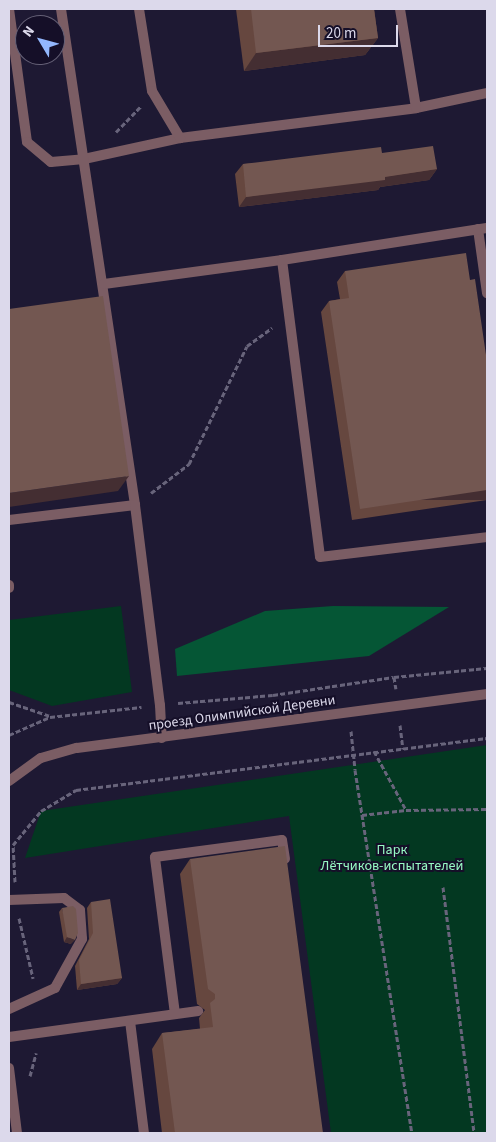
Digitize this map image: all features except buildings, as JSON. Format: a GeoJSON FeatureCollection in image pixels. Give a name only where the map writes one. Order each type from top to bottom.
{"type":"FeatureCollection","features":[{"type":"Feature","properties":{"kind":"street"},"geometry":{"type":"LineString","coordinates":[[9,9],[27,142],[51,162],[84,159],[180,138],[416,108],[487,93]]}},
{"type":"Feature","properties":{"kind":"street"},"geometry":{"type":"LineString","coordinates":[[61,9],[104,284],[135,505],[162,738]]}},
{"type":"Feature","properties":{"kind":"street"},"geometry":{"type":"LineString","coordinates":[[139,9],[152,91],[180,138]]}},
{"type":"Feature","properties":{"kind":"street"},"geometry":{"type":"LineString","coordinates":[[400,9],[416,108]]}},
{"type":"Feature","properties":{"kind":"street"},"geometry":{"type":"LineString","coordinates":[[104,284],[282,260],[482,228],[487,293]]}},
{"type":"Feature","properties":{"kind":"street"},"geometry":{"type":"LineString","coordinates":[[282,260],[320,557],[487,537]]}},
{"type":"Feature","properties":{"kind":"street"},"geometry":{"type":"LineString","coordinates":[[9,520],[135,505]]}},
{"type":"Feature","properties":{"kind":"street","name":"проезд Олимпийской Деревни"},"geometry":{"type":"LineString","coordinates":[[9,781],[41,758],[77,748],[487,694]]}},
{"type":"Feature","properties":{"kind":"street"},"geometry":{"type":"LineString","coordinates":[[175,1014],[155,857],[282,840],[286,870]]}},
{"type":"Feature","properties":{"kind":"street"},"geometry":{"type":"LineString","coordinates":[[9,1009],[55,988],[82,939],[80,910],[64,898],[12,900]]}},
{"type":"Feature","properties":{"kind":"street"},"geometry":{"type":"LineString","coordinates":[[9,1037],[198,1011]]}},
{"type":"Feature","properties":{"kind":"street"},"geometry":{"type":"LineString","coordinates":[[130,1021],[144,1133]]}},
{"type":"Feature","properties":{"kind":"street"},"geometry":{"type":"LineString","coordinates":[[9,1068],[17,1133]]}},
{"type":"Feature","properties":{"kind":"path"},"geometry":{"type":"LineString","coordinates":[[100,156],[119,128],[134,115],[152,91]]}},
{"type":"Feature","properties":{"kind":"path"},"geometry":{"type":"LineString","coordinates":[[135,505],[190,464],[247,346],[289,316]]}},
{"type":"Feature","properties":{"kind":"path"},"geometry":{"type":"LineString","coordinates":[[273,695],[394,677],[487,668]]}},
{"type":"Feature","properties":{"kind":"path"},"geometry":{"type":"LineString","coordinates":[[9,702],[50,717]]}},
{"type":"Feature","properties":{"kind":"path"},"geometry":{"type":"LineString","coordinates":[[349,713],[353,756],[412,1133]]}},
{"type":"Feature","properties":{"kind":"path"},"geometry":{"type":"LineString","coordinates":[[37,996],[12,900],[13,845],[41,811],[76,790],[487,738]]}},
{"type":"Feature","properties":{"kind":"path"},"geometry":{"type":"LineString","coordinates":[[374,751],[406,810]]}},
{"type":"Feature","properties":{"kind":"path"},"geometry":{"type":"LineString","coordinates":[[362,815],[406,810],[487,809]]}},
{"type":"Feature","properties":{"kind":"path"},"geometry":{"type":"LineString","coordinates":[[444,887],[474,1133]]}},
{"type":"Feature","properties":{"kind":"path"},"geometry":{"type":"LineString","coordinates":[[29,1081],[41,1033]]}},
{"type":"Feature","properties":{"kind":"green space"},"geometry":{"type":"Polygon","coordinates":[[[121,606],[132,692],[52,706],[9,690],[9,620],[121,606]]]}},
{"type":"Feature","properties":{"kind":"green space"},"geometry":{"type":"Polygon","coordinates":[[[333,606],[449,607],[369,656],[177,676],[175,649],[265,611],[333,606]]]}},
{"type":"Feature","properties":{"kind":"green space","name":"Парк Лётчиков-испытателей"},"geometry":{"type":"Polygon","coordinates":[[[487,745],[487,1133],[331,1133],[289,816],[25,858],[41,811],[487,745]]]}}]}
